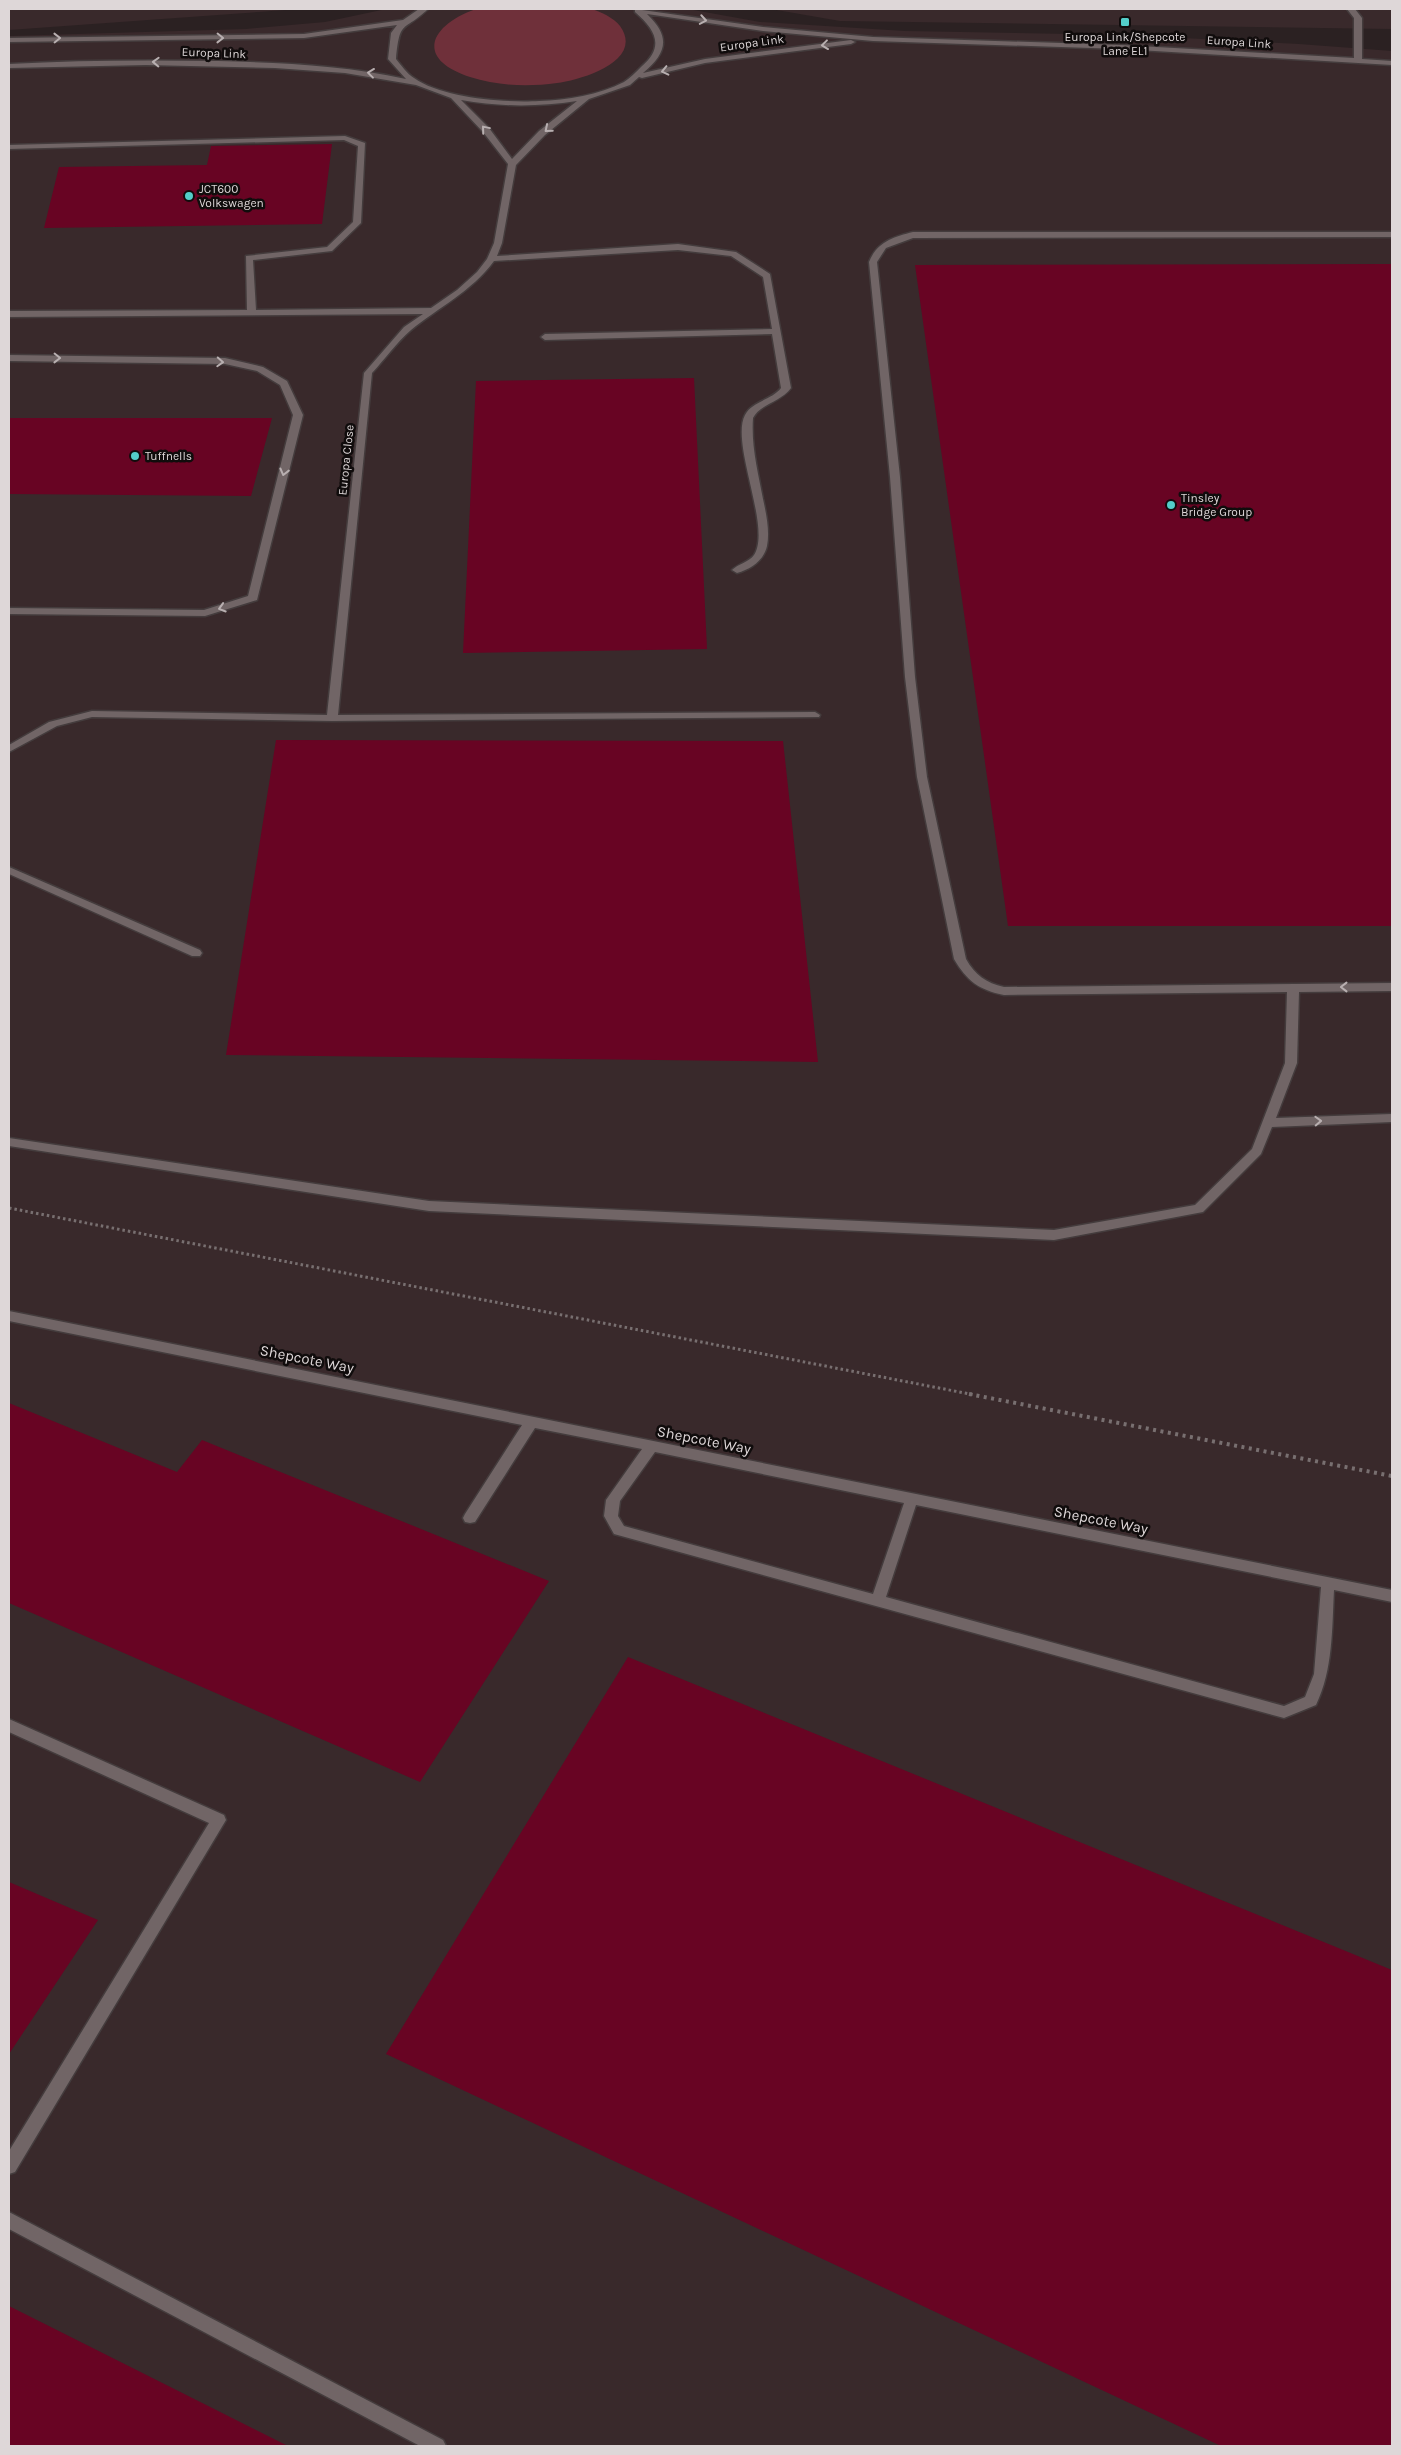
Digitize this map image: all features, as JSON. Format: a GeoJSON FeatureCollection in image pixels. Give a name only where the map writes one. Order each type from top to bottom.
{"type":"FeatureCollection","features":[{"type":"Feature","properties":{"kind":"street"},"geometry":{"type":"LineString","coordinates":[[424,9],[404,22],[395,32],[391,43],[392,54],[400,70],[418,84],[454,98],[486,104],[519,106],[553,104],[586,98],[614,89],[636,78],[650,67],[658,55],[660,43],[658,31],[650,20],[637,9]]}},
{"type":"Feature","properties":{"kind":"street","name":"Europa Link"},"geometry":{"type":"LineString","coordinates":[[637,9],[763,29],[873,39],[1121,47],[1392,63]]}},
{"type":"Feature","properties":{"kind":"street"},"geometry":{"type":"LineString","coordinates":[[1351,9],[1358,18],[1358,61]]}},
{"type":"Feature","properties":{"kind":"street","name":"Europa Link"},"geometry":{"type":"LineString","coordinates":[[9,40],[304,36],[404,22]]}},
{"type":"Feature","properties":{"kind":"street","name":"Europa Link"},"geometry":{"type":"LineString","coordinates":[[636,78],[705,62],[757,53],[873,39]]}},
{"type":"Feature","properties":{"kind":"street","name":"Europa Link"},"geometry":{"type":"LineString","coordinates":[[9,66],[142,62],[275,65],[359,72],[418,84]]}},
{"type":"Feature","properties":{"kind":"street"},"geometry":{"type":"LineString","coordinates":[[454,98],[486,130],[512,164],[542,133],[586,98]]}},
{"type":"Feature","properties":{"kind":"street"},"geometry":{"type":"LineString","coordinates":[[9,146],[345,138],[362,144],[357,223],[329,249],[249,258],[252,313]]}},
{"type":"Feature","properties":{"kind":"street","name":"Europa Close"},"geometry":{"type":"LineString","coordinates":[[332,718],[368,373],[402,334],[460,292],[480,274],[491,259],[498,243],[512,164]]}},
{"type":"Feature","properties":{"kind":"street"},"geometry":{"type":"LineString","coordinates":[[1392,234],[913,236],[882,247],[875,254],[873,262],[895,477],[910,677],[922,777],[960,959],[966,972],[984,985],[1004,991],[1392,986]]}},
{"type":"Feature","properties":{"kind":"street"},"geometry":{"type":"LineString","coordinates":[[491,259],[678,247],[733,254],[767,276],[786,390],[754,410],[748,417],[747,445],[764,530],[762,549],[759,556],[737,570]]}},
{"type":"Feature","properties":{"kind":"street"},"geometry":{"type":"LineString","coordinates":[[9,314],[432,311]]}},
{"type":"Feature","properties":{"kind":"street"},"geometry":{"type":"LineString","coordinates":[[545,337],[777,331]]}},
{"type":"Feature","properties":{"kind":"street"},"geometry":{"type":"LineString","coordinates":[[9,358],[225,361],[260,370],[284,383],[298,415],[253,598],[205,613],[9,611]]}},
{"type":"Feature","properties":{"kind":"street"},"geometry":{"type":"LineString","coordinates":[[9,749],[53,724],[92,714],[332,718],[815,716]]}},
{"type":"Feature","properties":{"kind":"street"},"geometry":{"type":"LineString","coordinates":[[9,870],[196,953]]}},
{"type":"Feature","properties":{"kind":"street"},"geometry":{"type":"LineString","coordinates":[[9,1142],[429,1206],[1054,1235],[1199,1209],[1257,1151],[1291,1063],[1294,987]]}},
{"type":"Feature","properties":{"kind":"street"},"geometry":{"type":"LineString","coordinates":[[1269,1123],[1392,1118]]}},
{"type":"Feature","properties":{"kind":"street","name":"Shepcote Way"},"geometry":{"type":"LineString","coordinates":[[9,1316],[1392,1596]]}},
{"type":"Feature","properties":{"kind":"street"},"geometry":{"type":"LineString","coordinates":[[470,1518],[532,1421]]}},
{"type":"Feature","properties":{"kind":"street"},"geometry":{"type":"LineString","coordinates":[[652,1446],[613,1500],[611,1516],[619,1530],[1284,1712],[1311,1701],[1321,1674],[1328,1583]]}},
{"type":"Feature","properties":{"kind":"street"},"geometry":{"type":"LineString","coordinates":[[878,1600],[912,1498]]}},
{"type":"Feature","properties":{"kind":"street"},"geometry":{"type":"LineString","coordinates":[[9,1725],[220,1820],[9,2166]]}},
{"type":"Feature","properties":{"kind":"street"},"geometry":{"type":"LineString","coordinates":[[9,2220],[437,2446]]}},
{"type":"Feature","properties":{"kind":"path"},"geometry":{"type":"LineString","coordinates":[[9,1208],[1392,1476]]}},
{"type":"Feature","properties":{"kind":"shaded area"},"geometry":{"type":"Polygon","coordinates":[[[9,9],[300,9],[9,30],[9,9]]]}},
{"type":"Feature","properties":{"kind":"shaded area"},"geometry":{"type":"Polygon","coordinates":[[[386,9],[688,9],[760,22],[905,31],[1123,35],[1392,51],[1392,2446],[9,2446],[9,36],[246,29],[325,22],[386,9]]]}},
{"type":"Feature","properties":{"kind":"shaded area"},"geometry":{"type":"Polygon","coordinates":[[[476,9],[591,9],[607,15],[620,26],[625,38],[624,49],[617,59],[607,66],[594,73],[568,81],[524,85],[502,84],[481,80],[452,70],[441,61],[435,52],[435,42],[439,33],[460,16],[476,9]]]}},
{"type":"Feature","properties":{"kind":"shaded area"},"geometry":{"type":"Polygon","coordinates":[[[771,9],[1392,9],[1392,29],[840,21],[771,9]]]}},
{"type":"Feature","properties":{"kind":"building","name":"JCT600 Volkswagen"},"geometry":{"type":"Polygon","coordinates":[[[332,144],[322,224],[44,228],[59,167],[207,165],[211,146],[332,144]]]}},
{"type":"Feature","properties":{"kind":"building","name":"Tinsley Bridge Group"},"geometry":{"type":"Polygon","coordinates":[[[1392,264],[1392,926],[1008,926],[915,265],[1392,264]]]}},
{"type":"Feature","properties":{"kind":"building"},"geometry":{"type":"Polygon","coordinates":[[[694,378],[707,649],[463,653],[476,381],[694,378]]]}},
{"type":"Feature","properties":{"kind":"building","name":"Tuffnells"},"geometry":{"type":"Polygon","coordinates":[[[9,418],[272,418],[251,496],[9,494],[9,418]]]}},
{"type":"Feature","properties":{"kind":"building"},"geometry":{"type":"Polygon","coordinates":[[[276,740],[783,741],[818,1062],[226,1055],[276,740]]]}},
{"type":"Feature","properties":{"kind":"building"},"geometry":{"type":"Polygon","coordinates":[[[9,1403],[177,1472],[202,1440],[549,1581],[420,1782],[9,1603],[9,1403]]]}},
{"type":"Feature","properties":{"kind":"building"},"geometry":{"type":"Polygon","coordinates":[[[628,1657],[1392,1970],[1392,2446],[1221,2446],[386,2054],[628,1657]]]}},
{"type":"Feature","properties":{"kind":"building"},"geometry":{"type":"Polygon","coordinates":[[[9,1882],[98,1920],[9,2054],[9,1882]]]}},
{"type":"Feature","properties":{"kind":"building"},"geometry":{"type":"Polygon","coordinates":[[[9,2306],[288,2446],[9,2446],[9,2306]]]}},
{"type":"Feature","properties":{"kind":"place","name":"Europa Link/Shepcote Lane EL1"},"geometry":{"type":"Point","coordinates":[1125,22]}},
{"type":"Feature","properties":{"kind":"place","name":"JCT600 Volkswagen"},"geometry":{"type":"Point","coordinates":[189,196]}},
{"type":"Feature","properties":{"kind":"place","name":"Tuffnells"},"geometry":{"type":"Point","coordinates":[135,456]}},
{"type":"Feature","properties":{"kind":"place","name":"Tinsley Bridge Group"},"geometry":{"type":"Point","coordinates":[1171,505]}}]}
